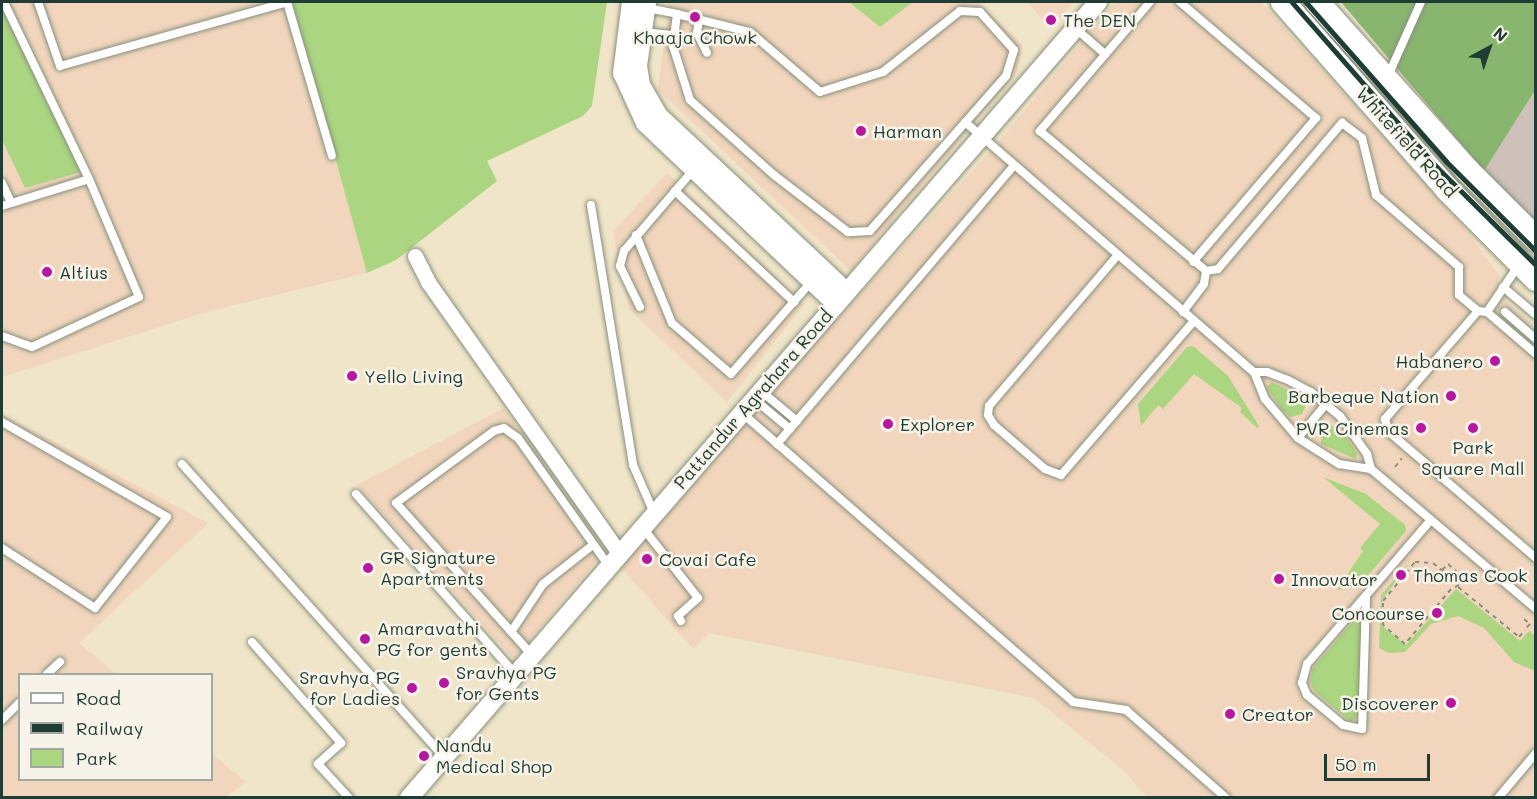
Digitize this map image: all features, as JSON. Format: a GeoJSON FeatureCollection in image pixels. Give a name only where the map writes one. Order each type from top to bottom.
{"type":"FeatureCollection","features":[{"type":"Feature","properties":{"kind":"main road","name":"Whitefield Road"},"geometry":{"type":"LineString","coordinates":[[1283,2],[1448,190],[1530,272]]}},
{"type":"Feature","properties":{"kind":"main road","name":"Whitefield Road"},"geometry":{"type":"LineString","coordinates":[[1317,2],[1386,81],[1536,239]]}},
{"type":"Feature","properties":{"kind":"street","name":"Pattandur Agrahara Road"},"geometry":{"type":"LineString","coordinates":[[409,798],[740,412],[983,137],[1098,2]]}},
{"type":"Feature","properties":{"kind":"street"},"geometry":{"type":"LineString","coordinates":[[641,4],[622,73],[645,123],[699,164],[842,298]]}},
{"type":"Feature","properties":{"kind":"street"},"geometry":{"type":"LineString","coordinates":[[699,164],[811,282],[842,298]]}},
{"type":"Feature","properties":{"kind":"street"},"geometry":{"type":"LineString","coordinates":[[415,256],[428,282],[614,560]]}},
{"type":"Feature","properties":{"kind":"lane"},"geometry":{"type":"LineString","coordinates":[[2,336],[32,347],[139,297],[89,179],[4,2]]}},
{"type":"Feature","properties":{"kind":"lane"},"geometry":{"type":"LineString","coordinates":[[38,2],[60,66],[287,2],[332,156]]}},
{"type":"Feature","properties":{"kind":"lane"},"geometry":{"type":"LineString","coordinates":[[1150,2],[1040,131],[1206,271],[1218,269],[1342,123],[1362,138],[1376,195],[1459,267],[1459,295],[1478,311],[1487,312],[1536,354]]}},
{"type":"Feature","properties":{"kind":"lane"},"geometry":{"type":"LineString","coordinates":[[1180,2],[1316,118],[1193,262]]}},
{"type":"Feature","properties":{"kind":"lane"},"geometry":{"type":"LineString","coordinates":[[1386,81],[1421,2]]}},
{"type":"Feature","properties":{"kind":"lane"},"geometry":{"type":"LineString","coordinates":[[641,4],[750,32],[820,92],[875,76],[960,11],[980,12],[1014,50],[1006,76],[870,231],[848,232],[774,175],[690,100],[679,73],[674,35],[677,14]]}},
{"type":"Feature","properties":{"kind":"lane"},"geometry":{"type":"LineString","coordinates":[[699,19],[697,33],[707,53]]}},
{"type":"Feature","properties":{"kind":"lane"},"geometry":{"type":"LineString","coordinates":[[1075,28],[1105,54]]}},
{"type":"Feature","properties":{"kind":"lane"},"geometry":{"type":"LineString","coordinates":[[635,32],[674,35]]}},
{"type":"Feature","properties":{"kind":"lane"},"geometry":{"type":"LineString","coordinates":[[965,122],[1013,167],[1254,372],[1265,399],[1298,438],[1339,464],[1371,469]]}},
{"type":"Feature","properties":{"kind":"lane"},"geometry":{"type":"LineString","coordinates":[[639,307],[620,267],[624,251],[699,164]]}},
{"type":"Feature","properties":{"kind":"lane"},"geometry":{"type":"LineString","coordinates":[[777,444],[1013,167]]}},
{"type":"Feature","properties":{"kind":"lane"},"geometry":{"type":"LineString","coordinates":[[2,206],[10,201],[89,179]]}},
{"type":"Feature","properties":{"kind":"lane"},"geometry":{"type":"LineString","coordinates":[[2,183],[10,201]]}},
{"type":"Feature","properties":{"kind":"lane"},"geometry":{"type":"LineString","coordinates":[[675,191],[794,302]]}},
{"type":"Feature","properties":{"kind":"lane"},"geometry":{"type":"LineString","coordinates":[[591,205],[633,465],[654,513]]}},
{"type":"Feature","properties":{"kind":"lane"},"geometry":{"type":"LineString","coordinates":[[636,235],[672,323],[731,374],[811,282]]}},
{"type":"Feature","properties":{"kind":"lane"},"geometry":{"type":"LineString","coordinates":[[1117,256],[989,406],[988,415],[994,424],[1045,469],[1061,475],[1194,321]]}},
{"type":"Feature","properties":{"kind":"lane"},"geometry":{"type":"LineString","coordinates":[[1183,312],[1204,284],[1206,271]]}},
{"type":"Feature","properties":{"kind":"lane"},"geometry":{"type":"LineString","coordinates":[[1487,312],[1503,287],[1530,272]]}},
{"type":"Feature","properties":{"kind":"lane"},"geometry":{"type":"LineString","coordinates":[[1503,287],[1536,315]]}},
{"type":"Feature","properties":{"kind":"lane"},"geometry":{"type":"LineString","coordinates":[[1478,311],[1385,419],[1389,432],[1536,558]]}},
{"type":"Feature","properties":{"kind":"lane"},"geometry":{"type":"LineString","coordinates":[[1505,312],[1536,339]]}},
{"type":"Feature","properties":{"kind":"lane"},"geometry":{"type":"LineString","coordinates":[[1254,372],[1267,372],[1288,380],[1326,404],[1358,440],[1371,469],[1536,609]]}},
{"type":"Feature","properties":{"kind":"lane"},"geometry":{"type":"LineString","coordinates":[[756,394],[797,421]]}},
{"type":"Feature","properties":{"kind":"lane"},"geometry":{"type":"LineString","coordinates":[[756,394],[790,429]]}},
{"type":"Feature","properties":{"kind":"lane"},"geometry":{"type":"LineString","coordinates":[[1298,438],[1326,404]]}},
{"type":"Feature","properties":{"kind":"lane"},"geometry":{"type":"LineString","coordinates":[[740,412],[1073,702],[1126,710],[1226,798]]}},
{"type":"Feature","properties":{"kind":"lane"},"geometry":{"type":"LineString","coordinates":[[2,422],[167,517],[95,608],[2,548]]}},
{"type":"Feature","properties":{"kind":"lane"},"geometry":{"type":"LineString","coordinates":[[532,655],[400,511],[396,503],[405,493],[504,428],[518,438],[593,545],[614,560]]}},
{"type":"Feature","properties":{"kind":"lane"},"geometry":{"type":"LineString","coordinates":[[182,464],[444,757]]}},
{"type":"Feature","properties":{"kind":"lane"},"geometry":{"type":"LineString","coordinates":[[356,494],[515,675]]}},
{"type":"Feature","properties":{"kind":"lane"},"geometry":{"type":"LineString","coordinates":[[1366,598],[1365,719],[1362,729],[1343,725],[1307,695],[1302,683],[1308,664],[1431,520]]}},
{"type":"Feature","properties":{"kind":"lane"},"geometry":{"type":"LineString","coordinates":[[642,527],[698,598],[678,616],[681,621]]}},
{"type":"Feature","properties":{"kind":"lane"},"geometry":{"type":"LineString","coordinates":[[511,632],[543,584],[593,545]]}},
{"type":"Feature","properties":{"kind":"lane"},"geometry":{"type":"LineString","coordinates":[[252,642],[341,743],[318,764],[349,798]]}},
{"type":"Feature","properties":{"kind":"lane"},"geometry":{"type":"LineString","coordinates":[[49,673],[60,662]]}},
{"type":"Feature","properties":{"kind":"lane"},"geometry":{"type":"LineString","coordinates":[[2,720],[18,704]]}},
{"type":"Feature","properties":{"kind":"lane"},"geometry":{"type":"LineString","coordinates":[[1498,798],[1536,753]]}},
{"type":"Feature","properties":{"kind":"path"},"geometry":{"type":"LineString","coordinates":[[1458,587],[1451,589],[1406,644],[1383,625],[1383,601],[1415,562],[1432,563],[1442,570],[1458,587],[1519,637],[1530,624],[1524,619]]}},
{"type":"Feature","properties":{"kind":"path"},"geometry":{"type":"LineString","coordinates":[[1442,570],[1448,564],[1456,571]]}},
{"type":"Feature","properties":{"kind":"shaded area"},"geometry":{"type":"Polygon","coordinates":[[[2,2],[292,2],[367,273],[213,310],[2,377],[2,2]]]}},
{"type":"Feature","properties":{"kind":"shaded area"},"geometry":{"type":"Polygon","coordinates":[[[669,2],[849,2],[880,27],[913,2],[978,2],[1022,45],[1017,72],[851,271],[658,90],[669,2]]]}},
{"type":"Feature","properties":{"kind":"shaded area","name":"The DEN"},"geometry":{"type":"Polygon","coordinates":[[[1027,2],[1074,2],[1051,29],[1027,2]]]}},
{"type":"Feature","properties":{"kind":"shaded area"},"geometry":{"type":"Polygon","coordinates":[[[1115,2],[1261,2],[1460,222],[1499,275],[1498,294],[1535,326],[1535,797],[1147,797],[1123,770],[1034,698],[709,633],[693,649],[621,567],[747,418],[994,147],[1115,2]]]}},
{"type":"Feature","properties":{"kind":"shaded area"},"geometry":{"type":"Polygon","coordinates":[[[1341,2],[1535,2],[1535,220],[1484,171],[1341,2]]]}},
{"type":"Feature","properties":{"kind":"shaded area"},"geometry":{"type":"Polygon","coordinates":[[[667,173],[804,304],[727,402],[629,309],[613,231],[667,173]]]}},
{"type":"Feature","properties":{"kind":"shaded area"},"geometry":{"type":"Polygon","coordinates":[[[504,408],[605,551],[514,659],[357,485],[504,408]]]}},
{"type":"Feature","properties":{"kind":"shaded area"},"geometry":{"type":"Polygon","coordinates":[[[2,414],[208,523],[79,643],[115,673],[18,673],[18,781],[213,781],[213,755],[246,782],[225,797],[2,797],[2,414]]]}},
{"type":"Feature","properties":{"kind":"green space"},"geometry":{"type":"Polygon","coordinates":[[[292,2],[607,2],[592,106],[583,116],[487,161],[497,181],[396,260],[367,273],[292,2]]]}},
{"type":"Feature","properties":{"kind":"green space"},"geometry":{"type":"Polygon","coordinates":[[[849,2],[913,2],[880,27],[849,2]]]}},
{"type":"Feature","properties":{"kind":"green space"},"geometry":{"type":"Polygon","coordinates":[[[1341,2],[1535,2],[1535,90],[1484,171],[1341,2]]]}},
{"type":"Feature","properties":{"kind":"green space"},"geometry":{"type":"Polygon","coordinates":[[[2,8],[81,172],[25,188],[2,140],[2,8]]]}},
{"type":"Feature","properties":{"kind":"green space"},"geometry":{"type":"Polygon","coordinates":[[[1193,346],[1228,376],[1259,426],[1257,428],[1240,412],[1242,408],[1194,374],[1163,409],[1158,405],[1141,426],[1138,404],[1187,347],[1193,346]]]}},
{"type":"Feature","properties":{"kind":"green space"},"geometry":{"type":"Polygon","coordinates":[[[1271,382],[1303,397],[1306,405],[1302,414],[1291,417],[1283,411],[1267,388],[1271,382]]]}},
{"type":"Feature","properties":{"kind":"green space"},"geometry":{"type":"Polygon","coordinates":[[[1329,424],[1342,431],[1357,453],[1356,459],[1321,444],[1321,430],[1329,424]]]}},
{"type":"Feature","properties":{"kind":"green space"},"geometry":{"type":"Polygon","coordinates":[[[1323,477],[1366,494],[1405,525],[1406,531],[1359,586],[1337,590],[1363,551],[1360,548],[1380,524],[1323,477]]]}},
{"type":"Feature","properties":{"kind":"green space"},"geometry":{"type":"Polygon","coordinates":[[[1412,559],[1382,600],[1382,626],[1406,645],[1456,589],[1520,641],[1529,631],[1535,636],[1535,671],[1514,662],[1484,628],[1458,616],[1431,624],[1405,652],[1389,653],[1379,648],[1381,595],[1412,559]]]}},
{"type":"Feature","properties":{"kind":"green space"},"geometry":{"type":"Polygon","coordinates":[[[1358,615],[1362,617],[1358,716],[1351,722],[1315,692],[1310,682],[1313,668],[1358,615]]]}},
{"type":"Feature","properties":{"kind":"railway"},"geometry":{"type":"LineString","coordinates":[[1292,2],[1438,168],[1536,265]]}},
{"type":"Feature","properties":{"kind":"railway"},"geometry":{"type":"LineString","coordinates":[[1306,2],[1446,161],[1536,251]]}},
{"type":"Feature","properties":{"kind":"place","name":"Khaaja Chowk"},"geometry":{"type":"Point","coordinates":[695,17]}},
{"type":"Feature","properties":{"kind":"place","name":"The DEN"},"geometry":{"type":"Point","coordinates":[1051,20]}},
{"type":"Feature","properties":{"kind":"place","name":"Harman"},"geometry":{"type":"Point","coordinates":[861,131]}},
{"type":"Feature","properties":{"kind":"place","name":"Altius"},"geometry":{"type":"Point","coordinates":[47,272]}},
{"type":"Feature","properties":{"kind":"place","name":"Habanero"},"geometry":{"type":"Point","coordinates":[1495,361]}},
{"type":"Feature","properties":{"kind":"place","name":"Yello Living"},"geometry":{"type":"Point","coordinates":[352,376]}},
{"type":"Feature","properties":{"kind":"place","name":"Barbeque Nation"},"geometry":{"type":"Point","coordinates":[1451,396]}},
{"type":"Feature","properties":{"kind":"place","name":"Explorer"},"geometry":{"type":"Point","coordinates":[888,424]}},
{"type":"Feature","properties":{"kind":"place","name":"PVR Cinemas"},"geometry":{"type":"Point","coordinates":[1421,428]}},
{"type":"Feature","properties":{"kind":"place","name":"Park Square Mall"},"geometry":{"type":"Point","coordinates":[1473,428]}},
{"type":"Feature","properties":{"kind":"place","name":"Covai Cafe"},"geometry":{"type":"Point","coordinates":[647,559]}},
{"type":"Feature","properties":{"kind":"place","name":"GR Signature Apartments"},"geometry":{"type":"Point","coordinates":[368,568]}},
{"type":"Feature","properties":{"kind":"place","name":"Thomas Cook"},"geometry":{"type":"Point","coordinates":[1401,575]}},
{"type":"Feature","properties":{"kind":"place","name":"Innovator"},"geometry":{"type":"Point","coordinates":[1279,579]}},
{"type":"Feature","properties":{"kind":"place","name":"Concourse"},"geometry":{"type":"Point","coordinates":[1437,613]}},
{"type":"Feature","properties":{"kind":"place","name":"Amaravathi PG for gents"},"geometry":{"type":"Point","coordinates":[365,639]}},
{"type":"Feature","properties":{"kind":"place","name":"Sravhya PG for Gents"},"geometry":{"type":"Point","coordinates":[444,683]}},
{"type":"Feature","properties":{"kind":"place","name":"Sravhya PG for Ladies"},"geometry":{"type":"Point","coordinates":[412,688]}},
{"type":"Feature","properties":{"kind":"place","name":"Discoverer"},"geometry":{"type":"Point","coordinates":[1451,703]}},
{"type":"Feature","properties":{"kind":"place","name":"Creator"},"geometry":{"type":"Point","coordinates":[1230,714]}},
{"type":"Feature","properties":{"kind":"place","name":"Nandu Medical Shop"},"geometry":{"type":"Point","coordinates":[424,756]}}]}
